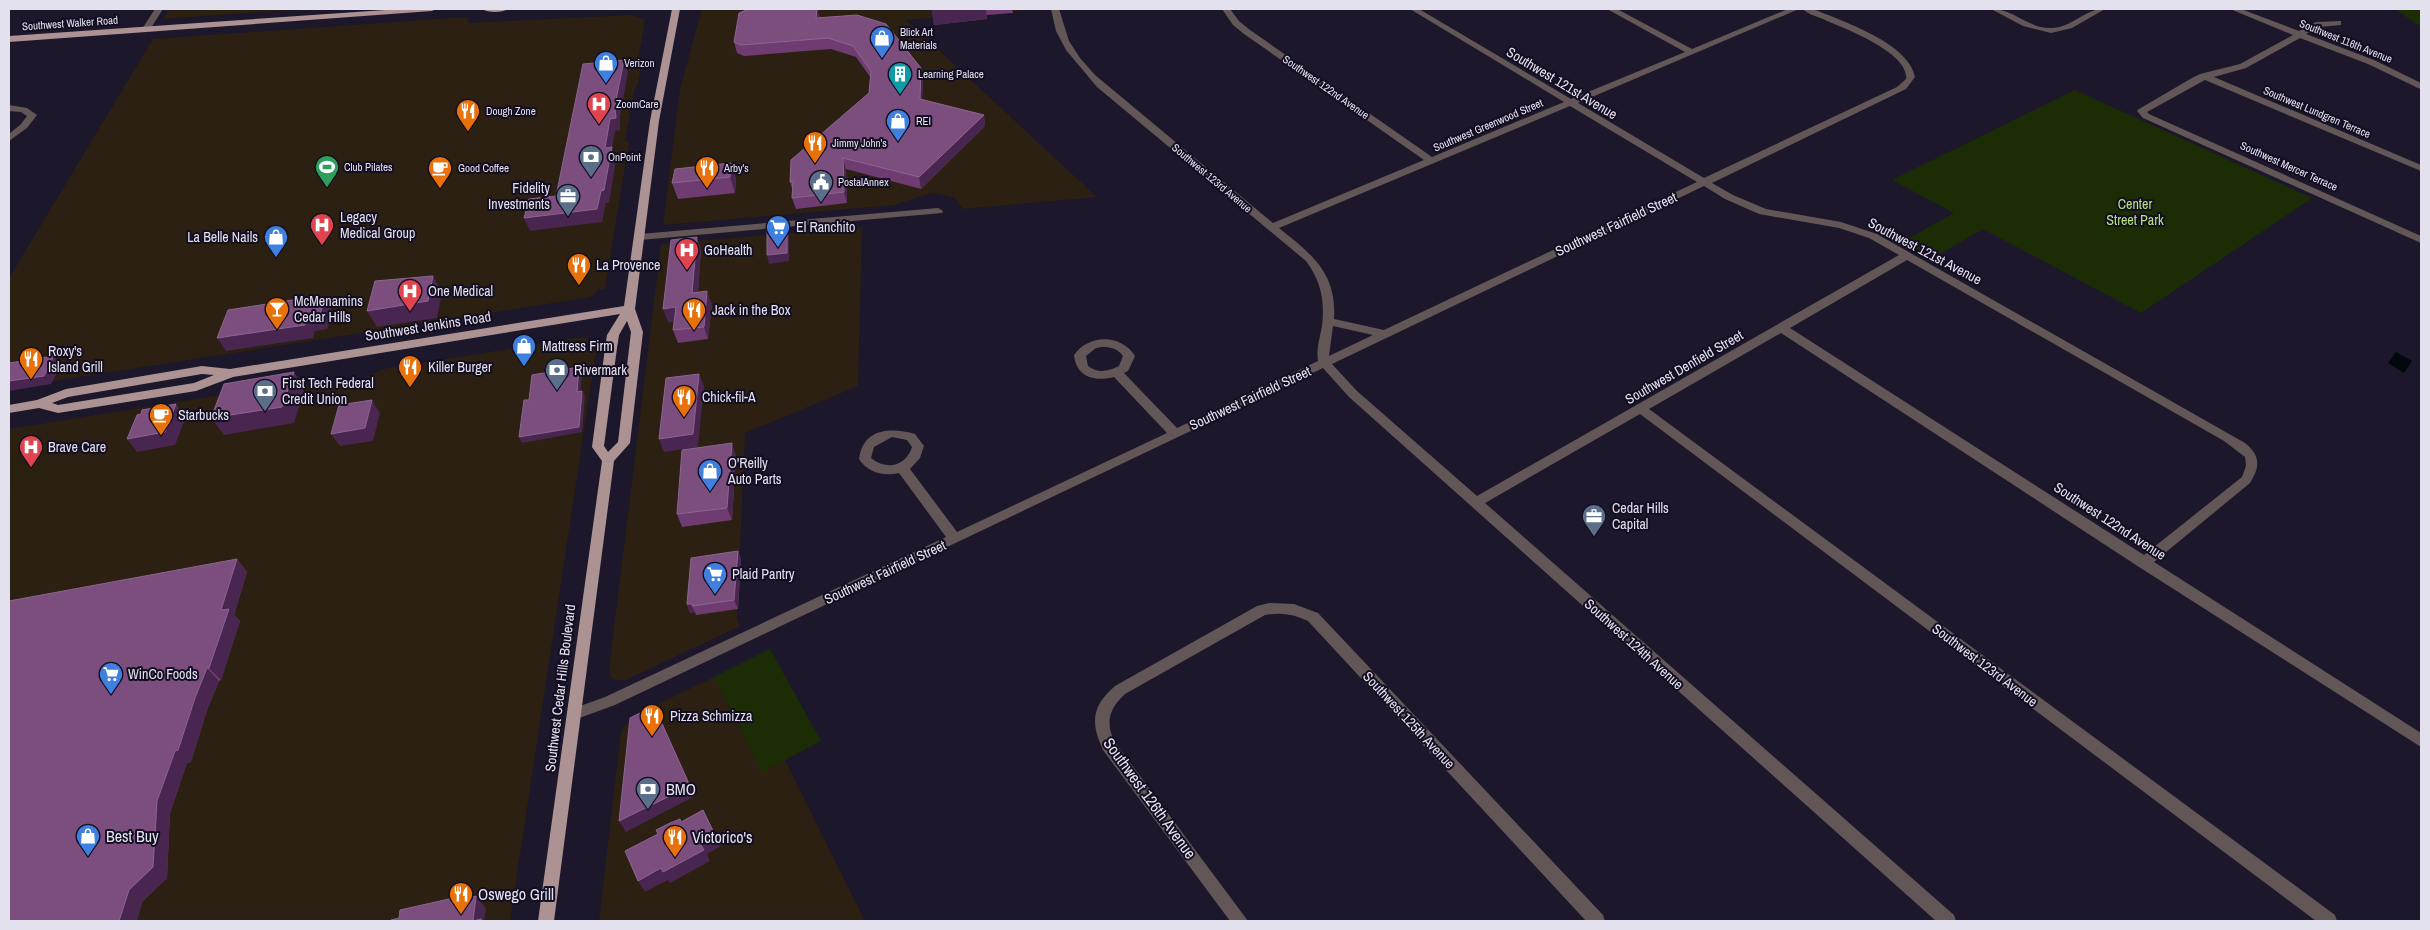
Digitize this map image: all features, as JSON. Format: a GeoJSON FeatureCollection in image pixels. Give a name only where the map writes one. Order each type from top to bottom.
{"type":"FeatureCollection","features":[{"type":"Feature","properties":{"kind":"main road","name":"Southwest Walker Road"},"geometry":{"type":"LineString","coordinates":[[9,39],[432,9]]}},
{"type":"Feature","properties":{"kind":"main road"},"geometry":{"type":"LineString","coordinates":[[486,9],[504,9]]}},
{"type":"Feature","properties":{"kind":"main road"},"geometry":{"type":"LineString","coordinates":[[630,309],[613,336],[611,348],[598,447],[608,460],[624,443],[636,332],[630,309],[656,114],[665,56],[676,9]]}},
{"type":"Feature","properties":{"kind":"main road","name":"Southwest Jenkins Road"},"geometry":{"type":"LineString","coordinates":[[9,409],[39,404],[58,409],[94,404],[196,387],[231,374],[630,309]]}},
{"type":"Feature","properties":{"kind":"main road","name":"Southwest Cedar Hills Boulevard"},"geometry":{"type":"LineString","coordinates":[[546,921],[608,460]]}},
{"type":"Feature","properties":{"kind":"street"},"geometry":{"type":"LineString","coordinates":[[146,29],[160,9]]}},
{"type":"Feature","properties":{"kind":"street","name":"Southwest 123rd Avenue"},"geometry":{"type":"LineString","coordinates":[[1055,9],[1057,26],[1071,53],[1087,72],[1310,258],[1323,276],[1327,291],[1328,321],[1321,348],[1324,362]]}},
{"type":"Feature","properties":{"kind":"street","name":"Southwest 122nd Avenue"},"geometry":{"type":"LineString","coordinates":[[1226,9],[1236,23],[1247,32],[1431,161]]}},
{"type":"Feature","properties":{"kind":"street","name":"Southwest 121st Avenue"},"geometry":{"type":"LineString","coordinates":[[1414,9],[1702,183],[1763,212],[1841,225],[1873,236],[2228,438],[2245,450],[2253,461],[2253,470],[2246,480],[2144,563]]}},
{"type":"Feature","properties":{"kind":"street"},"geometry":{"type":"LineString","coordinates":[[1610,9],[1692,52]]}},
{"type":"Feature","properties":{"kind":"street","name":"Southwest Greenwood Street"},"geometry":{"type":"LineString","coordinates":[[1272,227],[1795,9]]}},
{"type":"Feature","properties":{"kind":"street","name":"Southwest Fairfield Street"},"geometry":{"type":"LineString","coordinates":[[574,714],[610,701],[956,539],[1900,89],[1908,82],[1912,76],[1910,67],[1890,48],[1807,9]]}},
{"type":"Feature","properties":{"kind":"street"},"geometry":{"type":"LineString","coordinates":[[1995,9],[2038,28],[2051,30],[2059,29],[2101,9]]}},
{"type":"Feature","properties":{"kind":"street","name":"Southwest 116th Avenue"},"geometry":{"type":"LineString","coordinates":[[2234,9],[2384,68],[2421,86]]}},
{"type":"Feature","properties":{"kind":"street"},"geometry":{"type":"LineString","coordinates":[[2203,76],[2243,66],[2319,24],[2338,23]]}},
{"type":"Feature","properties":{"kind":"street","name":"Southwest Mercer Terrace"},"geometry":{"type":"LineString","coordinates":[[2203,76],[2142,110],[2146,116],[2421,240]]}},
{"type":"Feature","properties":{"kind":"street","name":"Southwest Lundgren Terrace"},"geometry":{"type":"LineString","coordinates":[[2203,76],[2421,168]]}},
{"type":"Feature","properties":{"kind":"street"},"geometry":{"type":"LineString","coordinates":[[9,108],[24,110],[32,115],[24,126],[9,138]]}},
{"type":"Feature","properties":{"kind":"street"},"geometry":{"type":"LineString","coordinates":[[640,237],[938,211]]}},
{"type":"Feature","properties":{"kind":"street","name":"Southwest Denfield Street"},"geometry":{"type":"LineString","coordinates":[[1475,503],[1908,255]]}},
{"type":"Feature","properties":{"kind":"street"},"geometry":{"type":"LineString","coordinates":[[1328,321],[1384,334]]}},
{"type":"Feature","properties":{"kind":"street","name":"Southwest 122nd Avenue"},"geometry":{"type":"LineString","coordinates":[[1782,328],[2421,741]]}},
{"type":"Feature","properties":{"kind":"street","name":"Southwest 124th Avenue"},"geometry":{"type":"LineString","coordinates":[[1324,362],[1353,394],[1948,921]]}},
{"type":"Feature","properties":{"kind":"street"},"geometry":{"type":"LineString","coordinates":[[1117,373],[1175,433]]}},
{"type":"Feature","properties":{"kind":"street","name":"Southwest 123rd Avenue"},"geometry":{"type":"LineString","coordinates":[[1641,409],[2328,920]]}},
{"type":"Feature","properties":{"kind":"street"},"geometry":{"type":"LineString","coordinates":[[902,468],[956,539]]}},
{"type":"Feature","properties":{"kind":"street","name":"Southwest 125th Avenue"},"geometry":{"type":"LineString","coordinates":[[1191,650],[1262,610],[1289,608],[1302,611],[1313,617],[1597,921]]}},
{"type":"Feature","properties":{"kind":"street","name":"Southwest 126th Avenue"},"geometry":{"type":"LineString","coordinates":[[1191,650],[1112,696],[1105,703],[1100,725],[1108,744],[1240,921]]}},
{"type":"Feature","properties":{"kind":"shaded area"},"geometry":{"type":"Polygon","coordinates":[[[170,9],[302,9],[163,19],[170,9]]]}},
{"type":"Feature","properties":{"kind":"shaded area"},"geometry":{"type":"Polygon","coordinates":[[[702,9],[1039,9],[906,20],[1097,197],[963,209],[954,197],[932,193],[894,205],[663,225],[680,89],[702,9]]]}},
{"type":"Feature","properties":{"kind":"shaded area"},"geometry":{"type":"Polygon","coordinates":[[[632,15],[645,20],[637,67],[641,67],[638,84],[634,91],[625,141],[629,142],[605,289],[599,289],[591,297],[9,388],[9,278],[153,39],[451,18],[469,18],[467,23],[632,15]]]}},
{"type":"Feature","properties":{"kind":"shaded area"},"geometry":{"type":"Polygon","coordinates":[[[862,227],[858,386],[745,433],[737,620],[740,626],[626,680],[617,680],[610,677],[609,669],[661,244],[862,227]]]}},
{"type":"Feature","properties":{"kind":"shaded area"},"geometry":{"type":"Polygon","coordinates":[[[583,337],[597,344],[510,921],[9,921],[9,429],[303,382],[313,388],[361,380],[383,369],[583,337]]]}},
{"type":"Feature","properties":{"kind":"shaded area"},"geometry":{"type":"Polygon","coordinates":[[[2396,352],[2412,361],[2404,373],[2388,363],[2396,352]]]}},
{"type":"Feature","properties":{"kind":"shaded area","name":"Brave Care"},"geometry":{"type":"Polygon","coordinates":[[[63,446],[54,468],[44,484],[9,490],[9,455],[63,446]]]}},
{"type":"Feature","properties":{"kind":"shaded area"},"geometry":{"type":"Polygon","coordinates":[[[714,677],[762,771],[785,760],[865,921],[599,921],[621,731],[633,716],[714,677]]]}},
{"type":"Feature","properties":{"kind":"green space"},"geometry":{"type":"Polygon","coordinates":[[[2395,9],[2421,9],[2421,27],[2395,9]]]}},
{"type":"Feature","properties":{"kind":"green space","name":"Center Street Park"},"geometry":{"type":"Polygon","coordinates":[[[2075,90],[2312,198],[2141,313],[1983,229],[1933,258],[1904,241],[1954,213],[1892,180],[2075,90]]]}},
{"type":"Feature","properties":{"kind":"green space"},"geometry":{"type":"Polygon","coordinates":[[[770,649],[821,741],[762,772],[714,677],[770,649]]]}},
{"type":"Feature","properties":{"kind":"building"},"geometry":{"type":"Polygon","coordinates":[[[749,9],[817,9],[816,18],[857,15],[886,24],[921,68],[920,99],[984,115],[919,177],[843,158],[844,192],[792,198],[793,181],[790,182],[791,160],[869,93],[871,71],[853,46],[828,38],[741,45],[734,42],[739,13],[749,9]]]}},
{"type":"Feature","properties":{"kind":"building"},"geometry":{"type":"Polygon","coordinates":[[[624,60],[615,105],[616,118],[610,119],[605,148],[612,147],[604,190],[601,191],[597,209],[524,218],[529,199],[556,196],[583,64],[624,60]]]}},
{"type":"Feature","properties":{"kind":"building"},"geometry":{"type":"Polygon","coordinates":[[[731,163],[730,177],[672,183],[675,169],[731,163]]]}},
{"type":"Feature","properties":{"kind":"building","name":"El Ranchito"},"geometry":{"type":"Polygon","coordinates":[[[787,225],[787,253],[767,255],[767,228],[787,225]]]}},
{"type":"Feature","properties":{"kind":"building"},"geometry":{"type":"Polygon","coordinates":[[[697,237],[692,293],[707,291],[704,327],[673,330],[676,307],[663,309],[671,240],[697,237]]]}},
{"type":"Feature","properties":{"kind":"building"},"geometry":{"type":"Polygon","coordinates":[[[433,276],[428,301],[367,311],[375,281],[433,276]]]}},
{"type":"Feature","properties":{"kind":"building"},"geometry":{"type":"Polygon","coordinates":[[[319,296],[318,300],[325,299],[319,317],[307,319],[305,325],[217,338],[228,310],[319,296]]]}},
{"type":"Feature","properties":{"kind":"building"},"geometry":{"type":"Polygon","coordinates":[[[54,356],[44,376],[9,381],[9,363],[54,356]]]}},
{"type":"Feature","properties":{"kind":"building"},"geometry":{"type":"Polygon","coordinates":[[[579,367],[577,392],[582,391],[579,427],[519,437],[524,400],[529,400],[532,375],[579,367]]]}},
{"type":"Feature","properties":{"kind":"building"},"geometry":{"type":"Polygon","coordinates":[[[294,372],[282,407],[211,418],[224,384],[294,372]]]}},
{"type":"Feature","properties":{"kind":"building","name":"Chick-fil-A"},"geometry":{"type":"Polygon","coordinates":[[[699,374],[693,434],[659,439],[666,378],[699,374]]]}},
{"type":"Feature","properties":{"kind":"building"},"geometry":{"type":"Polygon","coordinates":[[[372,400],[365,428],[331,434],[339,405],[372,400]]]}},
{"type":"Feature","properties":{"kind":"building"},"geometry":{"type":"Polygon","coordinates":[[[176,404],[165,432],[127,439],[137,415],[141,414],[142,410],[176,404]]]}},
{"type":"Feature","properties":{"kind":"building","name":"O'Reilly Auto Parts"},"geometry":{"type":"Polygon","coordinates":[[[732,443],[727,508],[677,514],[682,450],[732,443]]]}},
{"type":"Feature","properties":{"kind":"building"},"geometry":{"type":"Polygon","coordinates":[[[738,551],[734,600],[692,606],[692,604],[687,604],[691,558],[738,551]]]}},
{"type":"Feature","properties":{"kind":"building","name":"WinCo Foods"},"geometry":{"type":"Polygon","coordinates":[[[237,559],[221,610],[229,609],[209,668],[207,668],[195,698],[178,750],[175,751],[157,801],[153,867],[129,890],[119,921],[9,921],[9,601],[237,559]]]}},
{"type":"Feature","properties":{"kind":"building"},"geometry":{"type":"Polygon","coordinates":[[[654,706],[690,786],[619,821],[630,718],[654,706]]]}},
{"type":"Feature","properties":{"kind":"building"},"geometry":{"type":"Polygon","coordinates":[[[703,810],[715,835],[700,843],[704,850],[663,872],[661,868],[638,881],[625,851],[658,834],[656,830],[680,819],[681,822],[703,810]]]}},
{"type":"Feature","properties":{"kind":"building"},"geometry":{"type":"Polygon","coordinates":[[[471,894],[470,898],[476,896],[473,921],[391,921],[399,918],[400,910],[471,894]]]}},
{"type":"Feature","properties":{"kind":"place","name":"Blick Art Materials"},"geometry":{"type":"Point","coordinates":[882,59]}},
{"type":"Feature","properties":{"kind":"place","name":"Verizon"},"geometry":{"type":"Point","coordinates":[606,84]}},
{"type":"Feature","properties":{"kind":"place","name":"Learning Palace"},"geometry":{"type":"Point","coordinates":[900,95]}},
{"type":"Feature","properties":{"kind":"place","name":"ZoomCare"},"geometry":{"type":"Point","coordinates":[599,125]}},
{"type":"Feature","properties":{"kind":"place","name":"Dough Zone"},"geometry":{"type":"Point","coordinates":[468,132]}},
{"type":"Feature","properties":{"kind":"place","name":"REI"},"geometry":{"type":"Point","coordinates":[898,142]}},
{"type":"Feature","properties":{"kind":"place","name":"Jimmy John's"},"geometry":{"type":"Point","coordinates":[815,164]}},
{"type":"Feature","properties":{"kind":"place","name":"OnPoint"},"geometry":{"type":"Point","coordinates":[591,178]}},
{"type":"Feature","properties":{"kind":"place","name":"Club Pilates"},"geometry":{"type":"Point","coordinates":[327,188]}},
{"type":"Feature","properties":{"kind":"place","name":"Good Coffee"},"geometry":{"type":"Point","coordinates":[440,189]}},
{"type":"Feature","properties":{"kind":"place","name":"Arby's"},"geometry":{"type":"Point","coordinates":[707,189]}},
{"type":"Feature","properties":{"kind":"place","name":"PostalAnnex"},"geometry":{"type":"Point","coordinates":[821,203]}},
{"type":"Feature","properties":{"kind":"place","name":"Fidelity Investments"},"geometry":{"type":"Point","coordinates":[568,217]}},
{"type":"Feature","properties":{"kind":"place","name":"Legacy Medical Group"},"geometry":{"type":"Point","coordinates":[322,246]}},
{"type":"Feature","properties":{"kind":"place","name":"El Ranchito"},"geometry":{"type":"Point","coordinates":[778,248]}},
{"type":"Feature","properties":{"kind":"place","name":"La Belle Nails"},"geometry":{"type":"Point","coordinates":[276,258]}},
{"type":"Feature","properties":{"kind":"place","name":"GoHealth"},"geometry":{"type":"Point","coordinates":[687,271]}},
{"type":"Feature","properties":{"kind":"place","name":"La Provence"},"geometry":{"type":"Point","coordinates":[579,286]}},
{"type":"Feature","properties":{"kind":"place","name":"One Medical"},"geometry":{"type":"Point","coordinates":[410,312]}},
{"type":"Feature","properties":{"kind":"place","name":"McMenamins Cedar Hills"},"geometry":{"type":"Point","coordinates":[277,330]}},
{"type":"Feature","properties":{"kind":"place","name":"Jack in the Box"},"geometry":{"type":"Point","coordinates":[694,331]}},
{"type":"Feature","properties":{"kind":"place","name":"Mattress Firm"},"geometry":{"type":"Point","coordinates":[524,367]}},
{"type":"Feature","properties":{"kind":"place","name":"Roxy's Island Grill"},"geometry":{"type":"Point","coordinates":[31,380]}},
{"type":"Feature","properties":{"kind":"place","name":"Killer Burger"},"geometry":{"type":"Point","coordinates":[410,388]}},
{"type":"Feature","properties":{"kind":"place","name":"Rivermark"},"geometry":{"type":"Point","coordinates":[557,391]}},
{"type":"Feature","properties":{"kind":"place","name":"First Tech Federal Credit Union"},"geometry":{"type":"Point","coordinates":[265,412]}},
{"type":"Feature","properties":{"kind":"place","name":"Chick-fil-A"},"geometry":{"type":"Point","coordinates":[684,418]}},
{"type":"Feature","properties":{"kind":"place","name":"Starbucks"},"geometry":{"type":"Point","coordinates":[161,436]}},
{"type":"Feature","properties":{"kind":"place","name":"Brave Care"},"geometry":{"type":"Point","coordinates":[31,468]}},
{"type":"Feature","properties":{"kind":"place","name":"O'Reilly Auto Parts"},"geometry":{"type":"Point","coordinates":[710,492]}},
{"type":"Feature","properties":{"kind":"place","name":"Cedar Hills Capital"},"geometry":{"type":"Point","coordinates":[1594,537]}},
{"type":"Feature","properties":{"kind":"place","name":"Plaid Pantry"},"geometry":{"type":"Point","coordinates":[715,595]}},
{"type":"Feature","properties":{"kind":"place","name":"WinCo Foods"},"geometry":{"type":"Point","coordinates":[111,695]}},
{"type":"Feature","properties":{"kind":"place","name":"Pizza Schmizza"},"geometry":{"type":"Point","coordinates":[652,737]}},
{"type":"Feature","properties":{"kind":"place","name":"BMO"},"geometry":{"type":"Point","coordinates":[648,810]}},
{"type":"Feature","properties":{"kind":"place","name":"Best Buy"},"geometry":{"type":"Point","coordinates":[88,857]}},
{"type":"Feature","properties":{"kind":"place","name":"Victorico's"},"geometry":{"type":"Point","coordinates":[675,858]}},
{"type":"Feature","properties":{"kind":"place","name":"Oswego Grill"},"geometry":{"type":"Point","coordinates":[461,915]}}]}
